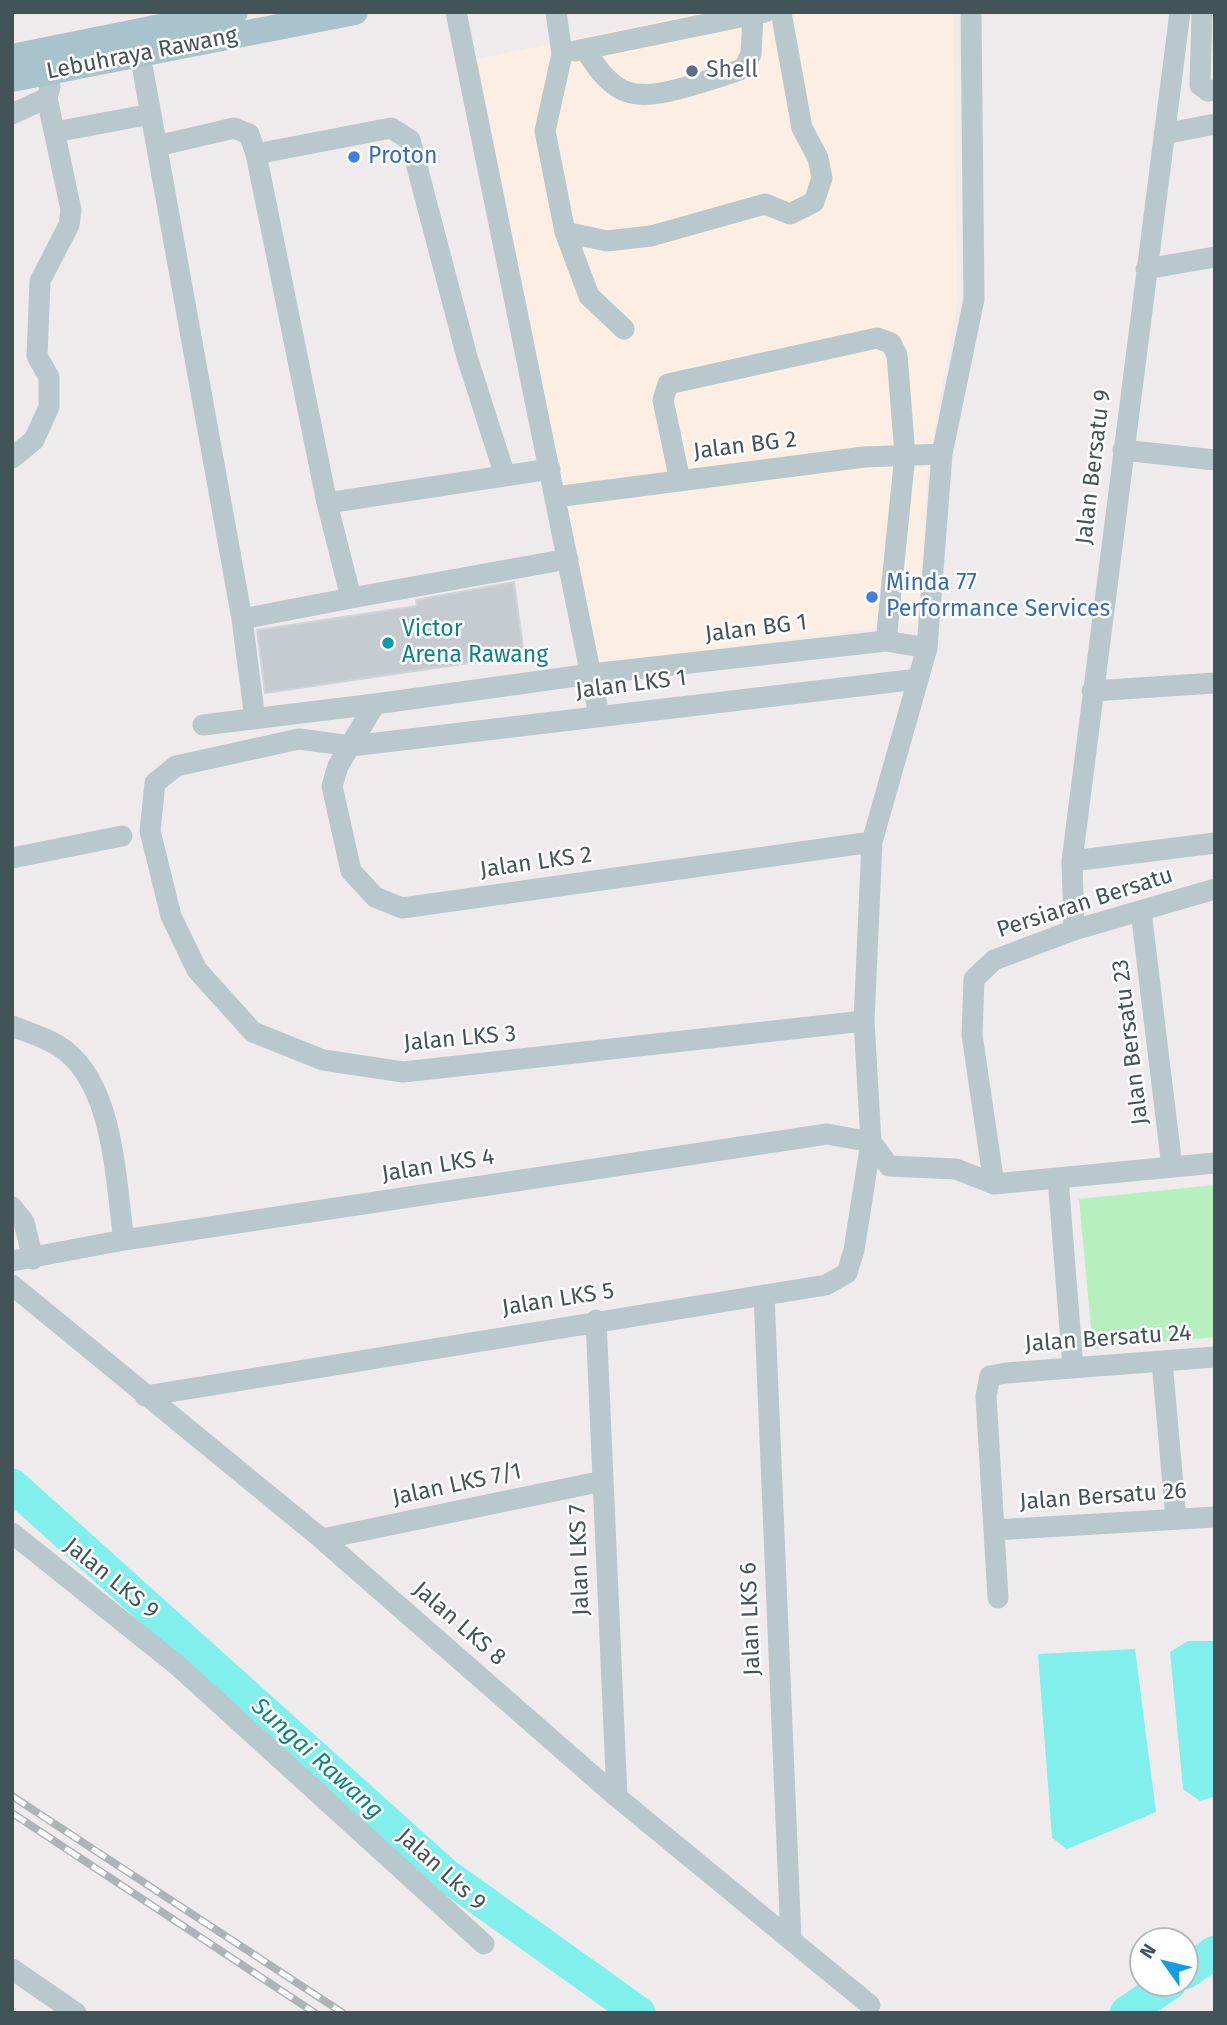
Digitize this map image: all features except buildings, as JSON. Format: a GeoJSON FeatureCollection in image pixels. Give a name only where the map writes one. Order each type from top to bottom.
{"type":"FeatureCollection","features":[{"type":"Feature","properties":{"kind":"main road","name":"Lebuhraya Rawang"},"geometry":{"type":"LineString","coordinates":[[12,57],[171,18],[235,12]]}},
{"type":"Feature","properties":{"kind":"main road","name":"Lebuhraya Rawang"},"geometry":{"type":"LineString","coordinates":[[12,79],[355,12]]}},
{"type":"Feature","properties":{"kind":"street"},"geometry":{"type":"LineString","coordinates":[[456,12],[599,715]]}},
{"type":"Feature","properties":{"kind":"street"},"geometry":{"type":"LineString","coordinates":[[556,12],[562,54],[545,131],[565,232],[589,296],[624,329]]}},
{"type":"Feature","properties":{"kind":"street"},"geometry":{"type":"LineString","coordinates":[[565,232],[607,241],[651,236],[743,208],[765,204],[790,214],[814,202],[822,178],[818,159],[802,128],[781,12]]}},
{"type":"Feature","properties":{"kind":"street","name":"Jalan LKS 5"},"geometry":{"type":"LineString","coordinates":[[145,1396],[596,1320],[826,1285],[847,1273],[854,1250],[871,1142],[864,1021],[872,842],[927,649],[942,454],[974,299],[971,12]]}},
{"type":"Feature","properties":{"kind":"street","name":"Jalan Bersatu 9"},"geometry":{"type":"LineString","coordinates":[[1074,930],[1072,861],[1122,450],[1180,12]]}},
{"type":"Feature","properties":{"kind":"street"},"geometry":{"type":"LineString","coordinates":[[1202,12],[1200,85],[1208,91],[1215,90]]}},
{"type":"Feature","properties":{"kind":"street"},"geometry":{"type":"LineString","coordinates":[[562,54],[585,49],[759,13],[751,54],[744,68],[653,97],[630,94],[612,84],[600,74],[585,49]]}},
{"type":"Feature","properties":{"kind":"street"},"geometry":{"type":"LineString","coordinates":[[140,54],[242,619],[255,719]]}},
{"type":"Feature","properties":{"kind":"street"},"geometry":{"type":"LineString","coordinates":[[12,458],[34,440],[49,407],[49,377],[37,356],[40,281],[69,225],[71,209],[47,98],[53,71]]}},
{"type":"Feature","properties":{"kind":"street"},"geometry":{"type":"LineString","coordinates":[[12,114],[47,98]]}},
{"type":"Feature","properties":{"kind":"street"},"geometry":{"type":"LineString","coordinates":[[55,132],[151,114]]}},
{"type":"Feature","properties":{"kind":"street"},"geometry":{"type":"LineString","coordinates":[[1164,134],[1215,124]]}},
{"type":"Feature","properties":{"kind":"street"},"geometry":{"type":"LineString","coordinates":[[157,146],[234,128],[249,134],[256,155],[327,503],[351,598]]}},
{"type":"Feature","properties":{"kind":"street"},"geometry":{"type":"LineString","coordinates":[[256,155],[391,128],[410,141],[467,357],[505,476]]}},
{"type":"Feature","properties":{"kind":"street"},"geometry":{"type":"LineString","coordinates":[[1146,269],[1215,257]]}},
{"type":"Feature","properties":{"kind":"street"},"geometry":{"type":"LineString","coordinates":[[680,481],[663,400],[668,384],[877,338],[891,343],[897,355],[905,455],[886,641]]}},
{"type":"Feature","properties":{"kind":"street"},"geometry":{"type":"LineString","coordinates":[[1122,450],[1215,460]]}},
{"type":"Feature","properties":{"kind":"street","name":"Jalan BG 2"},"geometry":{"type":"LineString","coordinates":[[555,497],[864,457],[942,454]]}},
{"type":"Feature","properties":{"kind":"street"},"geometry":{"type":"LineString","coordinates":[[327,503],[550,469]]}},
{"type":"Feature","properties":{"kind":"street"},"geometry":{"type":"LineString","coordinates":[[242,619],[568,559]]}},
{"type":"Feature","properties":{"kind":"street","name":"Jalan BG 1"},"geometry":{"type":"LineString","coordinates":[[203,725],[591,674],[886,641],[927,649]]}},
{"type":"Feature","properties":{"kind":"street","name":"Jalan LKS 1"},"geometry":{"type":"LineString","coordinates":[[150,831],[155,783],[176,766],[299,738],[351,746],[918,679]]}},
{"type":"Feature","properties":{"kind":"street"},"geometry":{"type":"LineString","coordinates":[[1092,691],[1215,683]]}},
{"type":"Feature","properties":{"kind":"street","name":"Jalan LKS 2"},"geometry":{"type":"LineString","coordinates":[[375,704],[338,766],[332,786],[351,871],[375,897],[402,908],[872,842]]}},
{"type":"Feature","properties":{"kind":"street","name":"Jalan LKS 3"},"geometry":{"type":"LineString","coordinates":[[150,831],[171,916],[197,970],[253,1032],[323,1060],[403,1072],[864,1021]]}},
{"type":"Feature","properties":{"kind":"street"},"geometry":{"type":"LineString","coordinates":[[12,858],[122,836]]}},
{"type":"Feature","properties":{"kind":"street"},"geometry":{"type":"LineString","coordinates":[[1072,861],[1215,843]]}},
{"type":"Feature","properties":{"kind":"street","name":"Persiaran Bersatu"},"geometry":{"type":"LineString","coordinates":[[994,1184],[972,1035],[974,979],[994,960],[1074,930],[1215,889]]}},
{"type":"Feature","properties":{"kind":"street","name":"Jalan Bersatu 23"},"geometry":{"type":"LineString","coordinates":[[1141,911],[1172,1167]]}},
{"type":"Feature","properties":{"kind":"street"},"geometry":{"type":"LineString","coordinates":[[12,1026],[59,1046],[87,1073],[100,1098],[107,1128],[124,1240]]}},
{"type":"Feature","properties":{"kind":"street","name":"Jalan LKS 4"},"geometry":{"type":"LineString","coordinates":[[23,1260],[124,1240],[827,1134],[871,1142]]}},
{"type":"Feature","properties":{"kind":"street"},"geometry":{"type":"LineString","coordinates":[[871,1142],[889,1166],[956,1169],[994,1184],[1215,1163]]}},
{"type":"Feature","properties":{"kind":"street"},"geometry":{"type":"LineString","coordinates":[[1058,1178],[1073,1368]]}},
{"type":"Feature","properties":{"kind":"street"},"geometry":{"type":"LineString","coordinates":[[12,1207],[24,1222],[23,1260]]}},
{"type":"Feature","properties":{"kind":"street","name":"Jalan LKS 8"},"geometry":{"type":"LineString","coordinates":[[12,1285],[322,1539],[617,1797],[870,2006]]}},
{"type":"Feature","properties":{"kind":"street","name":"Jalan LKS 6"},"geometry":{"type":"LineString","coordinates":[[764,1295],[791,1940]]}},
{"type":"Feature","properties":{"kind":"street","name":"Jalan LKS 7"},"geometry":{"type":"LineString","coordinates":[[596,1320],[617,1797]]}},
{"type":"Feature","properties":{"kind":"street","name":"Jalan Bersatu 24"},"geometry":{"type":"LineString","coordinates":[[994,1530],[986,1396],[990,1376],[1215,1357]]}},
{"type":"Feature","properties":{"kind":"street"},"geometry":{"type":"LineString","coordinates":[[1162,1361],[1176,1519]]}},
{"type":"Feature","properties":{"kind":"street","name":"Jalan LKS 7/1"},"geometry":{"type":"LineString","coordinates":[[322,1539],[603,1481]]}},
{"type":"Feature","properties":{"kind":"street","name":"Jalan Bersatu 26"},"geometry":{"type":"LineString","coordinates":[[994,1530],[1215,1517]]}},
{"type":"Feature","properties":{"kind":"street"},"geometry":{"type":"LineString","coordinates":[[994,1530],[998,1598]]}},
{"type":"Feature","properties":{"kind":"street","name":"Jalan LKS 9"},"geometry":{"type":"LineString","coordinates":[[12,1534],[177,1665]]}},
{"type":"Feature","properties":{"kind":"street","name":"Jalan Lks 9"},"geometry":{"type":"LineString","coordinates":[[177,1665],[484,1944]]}},
{"type":"Feature","properties":{"kind":"street"},"geometry":{"type":"LineString","coordinates":[[12,1969],[76,2013]]}},
{"type":"Feature","properties":{"kind":"shaded area"},"geometry":{"type":"Polygon","coordinates":[[[707,12],[953,12],[957,302],[928,468],[918,622],[599,665],[477,59],[707,12]]]}},
{"type":"Feature","properties":{"kind":"green space"},"geometry":{"type":"Polygon","coordinates":[[[1215,1185],[1215,1337],[1093,1349],[1079,1199],[1215,1185]]]}},
{"type":"Feature","properties":{"kind":"water"},"geometry":{"type":"Polygon","coordinates":[[[1188,1641],[1215,1641],[1215,1796],[1200,1801],[1183,1789],[1170,1652],[1188,1641]]]}},
{"type":"Feature","properties":{"kind":"water"},"geometry":{"type":"Polygon","coordinates":[[[1135,1649],[1156,1812],[1067,1849],[1052,1838],[1038,1654],[1135,1649]]]}},
{"type":"Feature","properties":{"kind":"waterway","name":"Sungai Rawang"},"geometry":{"type":"LineString","coordinates":[[12,1485],[446,1875],[639,2013]]}},
{"type":"Feature","properties":{"kind":"waterway","name":"Sungai Rawang"},"geometry":{"type":"LineString","coordinates":[[1199,1963],[1215,1952]]}},
{"type":"Feature","properties":{"kind":"waterway","name":"Sungai Rawang"},"geometry":{"type":"LineString","coordinates":[[1126,2013],[1149,1997]]}},
{"type":"Feature","properties":{"kind":"railway"},"geometry":{"type":"LineString","coordinates":[[12,1796],[343,2013]]}},
{"type":"Feature","properties":{"kind":"railway"},"geometry":{"type":"LineString","coordinates":[[12,1813],[315,2013]]}},
{"type":"Feature","properties":{"kind":"place","name":"Shell"},"geometry":{"type":"Point","coordinates":[692,71]}},
{"type":"Feature","properties":{"kind":"place","name":"Proton"},"geometry":{"type":"Point","coordinates":[354,157]}},
{"type":"Feature","properties":{"kind":"place","name":"Minda 77 Performance Services"},"geometry":{"type":"Point","coordinates":[872,597]}},
{"type":"Feature","properties":{"kind":"place","name":"Victor Arena Rawang"},"geometry":{"type":"Point","coordinates":[388,643]}}]}
